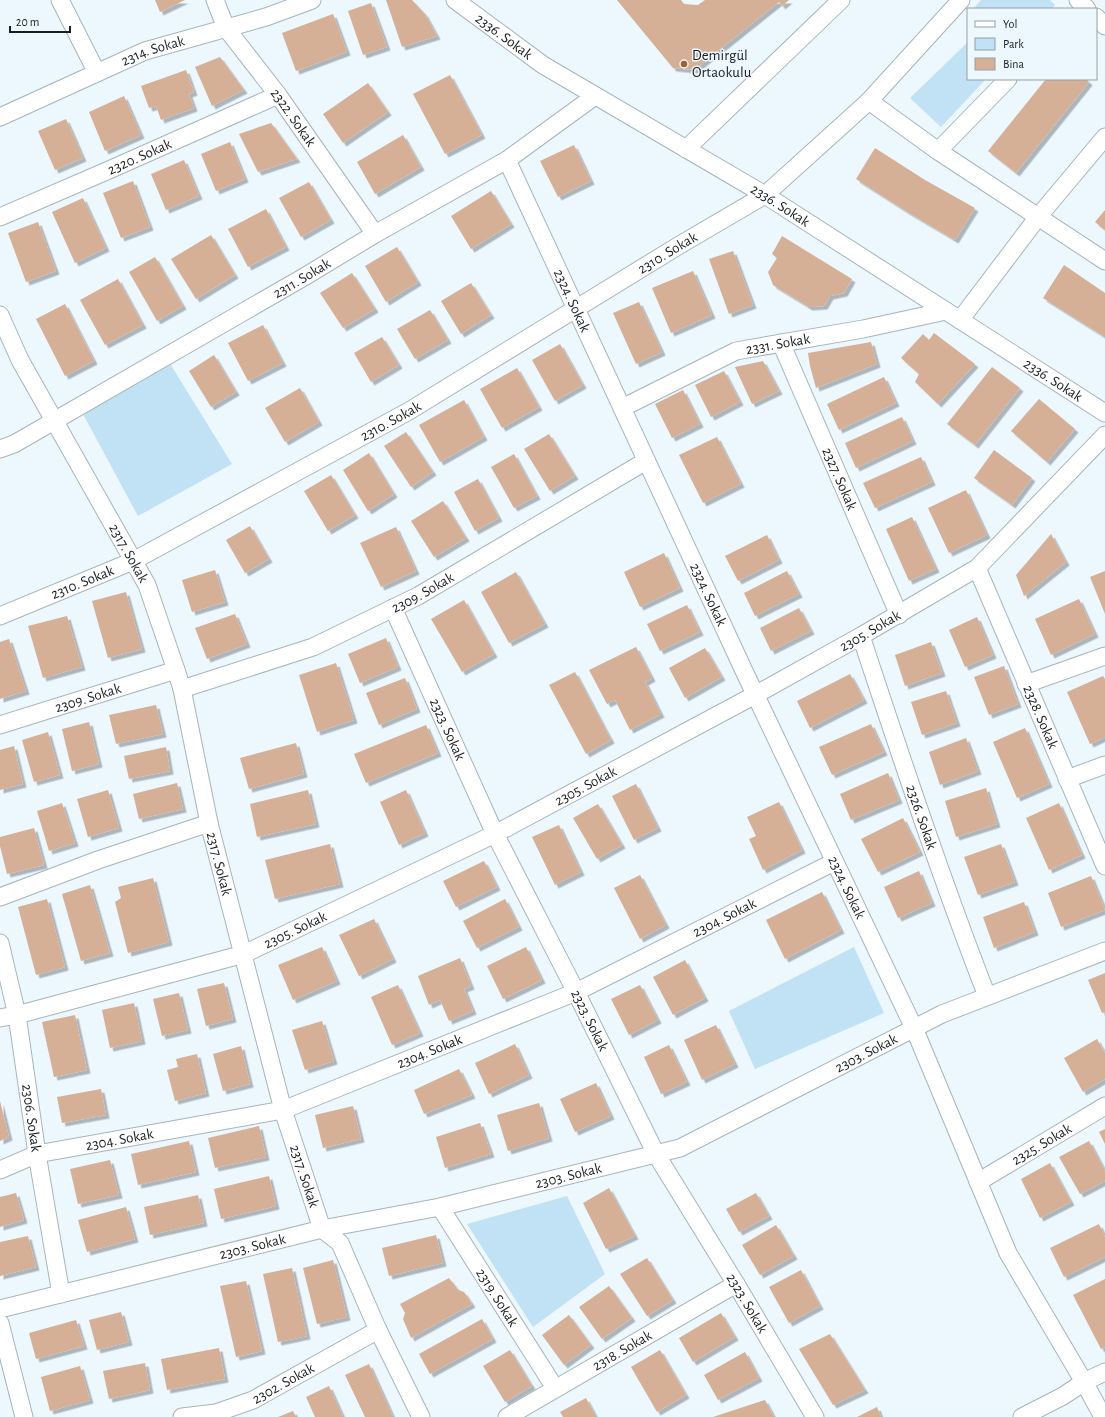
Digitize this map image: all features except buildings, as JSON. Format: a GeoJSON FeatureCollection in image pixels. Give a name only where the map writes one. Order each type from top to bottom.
{"type":"FeatureCollection","features":[{"type":"Feature","properties":{"kind":"street"},"geometry":{"type":"LineString","coordinates":[[60,0],[97,73]]}},
{"type":"Feature","properties":{"kind":"street","name":"2322. Sokak"},"geometry":{"type":"LineString","coordinates":[[215,0],[226,28],[278,95],[375,234]]}},
{"type":"Feature","properties":{"kind":"street","name":"2314. Sokak"},"geometry":{"type":"LineString","coordinates":[[0,117],[145,51],[266,17],[312,0]]}},
{"type":"Feature","properties":{"kind":"street"},"geometry":{"type":"LineString","coordinates":[[686,149],[841,0]]}},
{"type":"Feature","properties":{"kind":"street","name":"2310. Sokak"},"geometry":{"type":"LineString","coordinates":[[0,616],[133,561],[409,412],[576,308],[765,195],[868,101],[961,0]]}},
{"type":"Feature","properties":{"kind":"street","name":"2336. Sokak"},"geometry":{"type":"LineString","coordinates":[[463,2],[543,65],[765,195],[1105,413]]}},
{"type":"Feature","properties":{"kind":"street"},"geometry":{"type":"LineString","coordinates":[[1097,19],[1105,26]]}},
{"type":"Feature","properties":{"kind":"street"},"geometry":{"type":"LineString","coordinates":[[938,151],[1007,80]]}},
{"type":"Feature","properties":{"kind":"street","name":"2320. Sokak"},"geometry":{"type":"LineString","coordinates":[[0,216],[109,170],[278,95]]}},
{"type":"Feature","properties":{"kind":"street","name":"2311. Sokak"},"geometry":{"type":"LineString","coordinates":[[0,449],[14,444],[304,277],[375,234],[507,160],[595,96]]}},
{"type":"Feature","properties":{"kind":"street"},"geometry":{"type":"LineString","coordinates":[[868,101],[938,151],[1105,261]]}},
{"type":"Feature","properties":{"kind":"street"},"geometry":{"type":"LineString","coordinates":[[960,320],[1038,217],[1105,137]]}},
{"type":"Feature","properties":{"kind":"street","name":"2324. Sokak"},"geometry":{"type":"LineString","coordinates":[[507,160],[755,695],[914,1028],[1008,1254],[1084,1382],[1102,1417]]}},
{"type":"Feature","properties":{"kind":"street","name":"2331. Sokak"},"geometry":{"type":"LineString","coordinates":[[622,408],[736,351],[946,311]]}},
{"type":"Feature","properties":{"kind":"street","name":"2317. Sokak"},"geometry":{"type":"LineString","coordinates":[[0,315],[20,360],[146,585],[176,670],[182,689],[209,823],[244,954],[282,1110],[322,1229]]}},
{"type":"Feature","properties":{"kind":"street","name":"2327. Sokak"},"geometry":{"type":"LineString","coordinates":[[781,343],[899,615]]}},
{"type":"Feature","properties":{"kind":"street","name":"2305. Sokak"},"geometry":{"type":"LineString","coordinates":[[0,1018],[17,1015],[244,954],[495,834],[755,695],[899,615],[977,568],[1105,435]]}},
{"type":"Feature","properties":{"kind":"street","name":"2309. Sokak"},"geometry":{"type":"LineString","coordinates":[[182,689],[313,647],[418,596],[646,461]]}},
{"type":"Feature","properties":{"kind":"street","name":"2328. Sokak"},"geometry":{"type":"LineString","coordinates":[[977,568],[1105,866]]}},
{"type":"Feature","properties":{"kind":"street","name":"2323. Sokak"},"geometry":{"type":"LineString","coordinates":[[393,608],[495,834],[576,992],[656,1154],[736,1284],[815,1417]]}},
{"type":"Feature","properties":{"kind":"street","name":"2326. Sokak"},"geometry":{"type":"LineString","coordinates":[[861,636],[900,755],[987,996]]}},
{"type":"Feature","properties":{"kind":"street"},"geometry":{"type":"LineString","coordinates":[[1026,684],[1105,656]]}},
{"type":"Feature","properties":{"kind":"street","name":"2309. Sokak"},"geometry":{"type":"LineString","coordinates":[[0,726],[176,670]]}},
{"type":"Feature","properties":{"kind":"street"},"geometry":{"type":"LineString","coordinates":[[1067,779],[1105,765]]}},
{"type":"Feature","properties":{"kind":"street"},"geometry":{"type":"LineString","coordinates":[[0,897],[98,860],[209,823]]}},
{"type":"Feature","properties":{"kind":"street","name":"2304. Sokak"},"geometry":{"type":"LineString","coordinates":[[0,1170],[37,1154],[282,1110],[576,992],[834,862]]}},
{"type":"Feature","properties":{"kind":"street","name":"2306. Sokak"},"geometry":{"type":"LineString","coordinates":[[0,943],[17,1015],[37,1154],[61,1294]]}},
{"type":"Feature","properties":{"kind":"street","name":"2303. Sokak"},"geometry":{"type":"LineString","coordinates":[[0,1309],[322,1229],[440,1207],[680,1148],[942,1014],[1105,950]]}},
{"type":"Feature","properties":{"kind":"street","name":"2325. Sokak"},"geometry":{"type":"LineString","coordinates":[[978,1182],[1105,1106]]}},
{"type":"Feature","properties":{"kind":"street","name":"2319. Sokak"},"geometry":{"type":"LineString","coordinates":[[440,1207],[555,1388]]}},
{"type":"Feature","properties":{"kind":"street"},"geometry":{"type":"LineString","coordinates":[[322,1229],[340,1243],[378,1330],[421,1417]]}},
{"type":"Feature","properties":{"kind":"street","name":"2318. Sokak"},"geometry":{"type":"LineString","coordinates":[[507,1417],[736,1284]]}},
{"type":"Feature","properties":{"kind":"street"},"geometry":{"type":"LineString","coordinates":[[0,1323],[24,1417]]}},
{"type":"Feature","properties":{"kind":"street","name":"2302. Sokak"},"geometry":{"type":"LineString","coordinates":[[182,1417],[216,1413],[253,1400],[378,1330]]}},
{"type":"Feature","properties":{"kind":"street"},"geometry":{"type":"LineString","coordinates":[[1022,1417],[1062,1396],[1084,1382],[1105,1372]]}},
{"type":"Feature","properties":{"kind":"green space"},"geometry":{"type":"Polygon","coordinates":[[[981,0],[1050,0],[1055,5],[1053,8],[974,8],[981,0]]]}},
{"type":"Feature","properties":{"kind":"green space"},"geometry":{"type":"Polygon","coordinates":[[[967,43],[967,80],[985,80],[941,127],[910,98],[967,43]]]}},
{"type":"Feature","properties":{"kind":"green space"},"geometry":{"type":"Polygon","coordinates":[[[169,362],[232,464],[138,516],[83,414],[169,362]]]}},
{"type":"Feature","properties":{"kind":"green space"},"geometry":{"type":"Polygon","coordinates":[[[854,947],[884,1013],[755,1069],[729,1011],[854,947]]]}},
{"type":"Feature","properties":{"kind":"green space"},"geometry":{"type":"Polygon","coordinates":[[[567,1196],[605,1274],[533,1327],[467,1224],[567,1196]]]}},
{"type":"Feature","properties":{"kind":"place","name":"Demirgül Ortaokulu"},"geometry":{"type":"Point","coordinates":[684,64]}}]}
